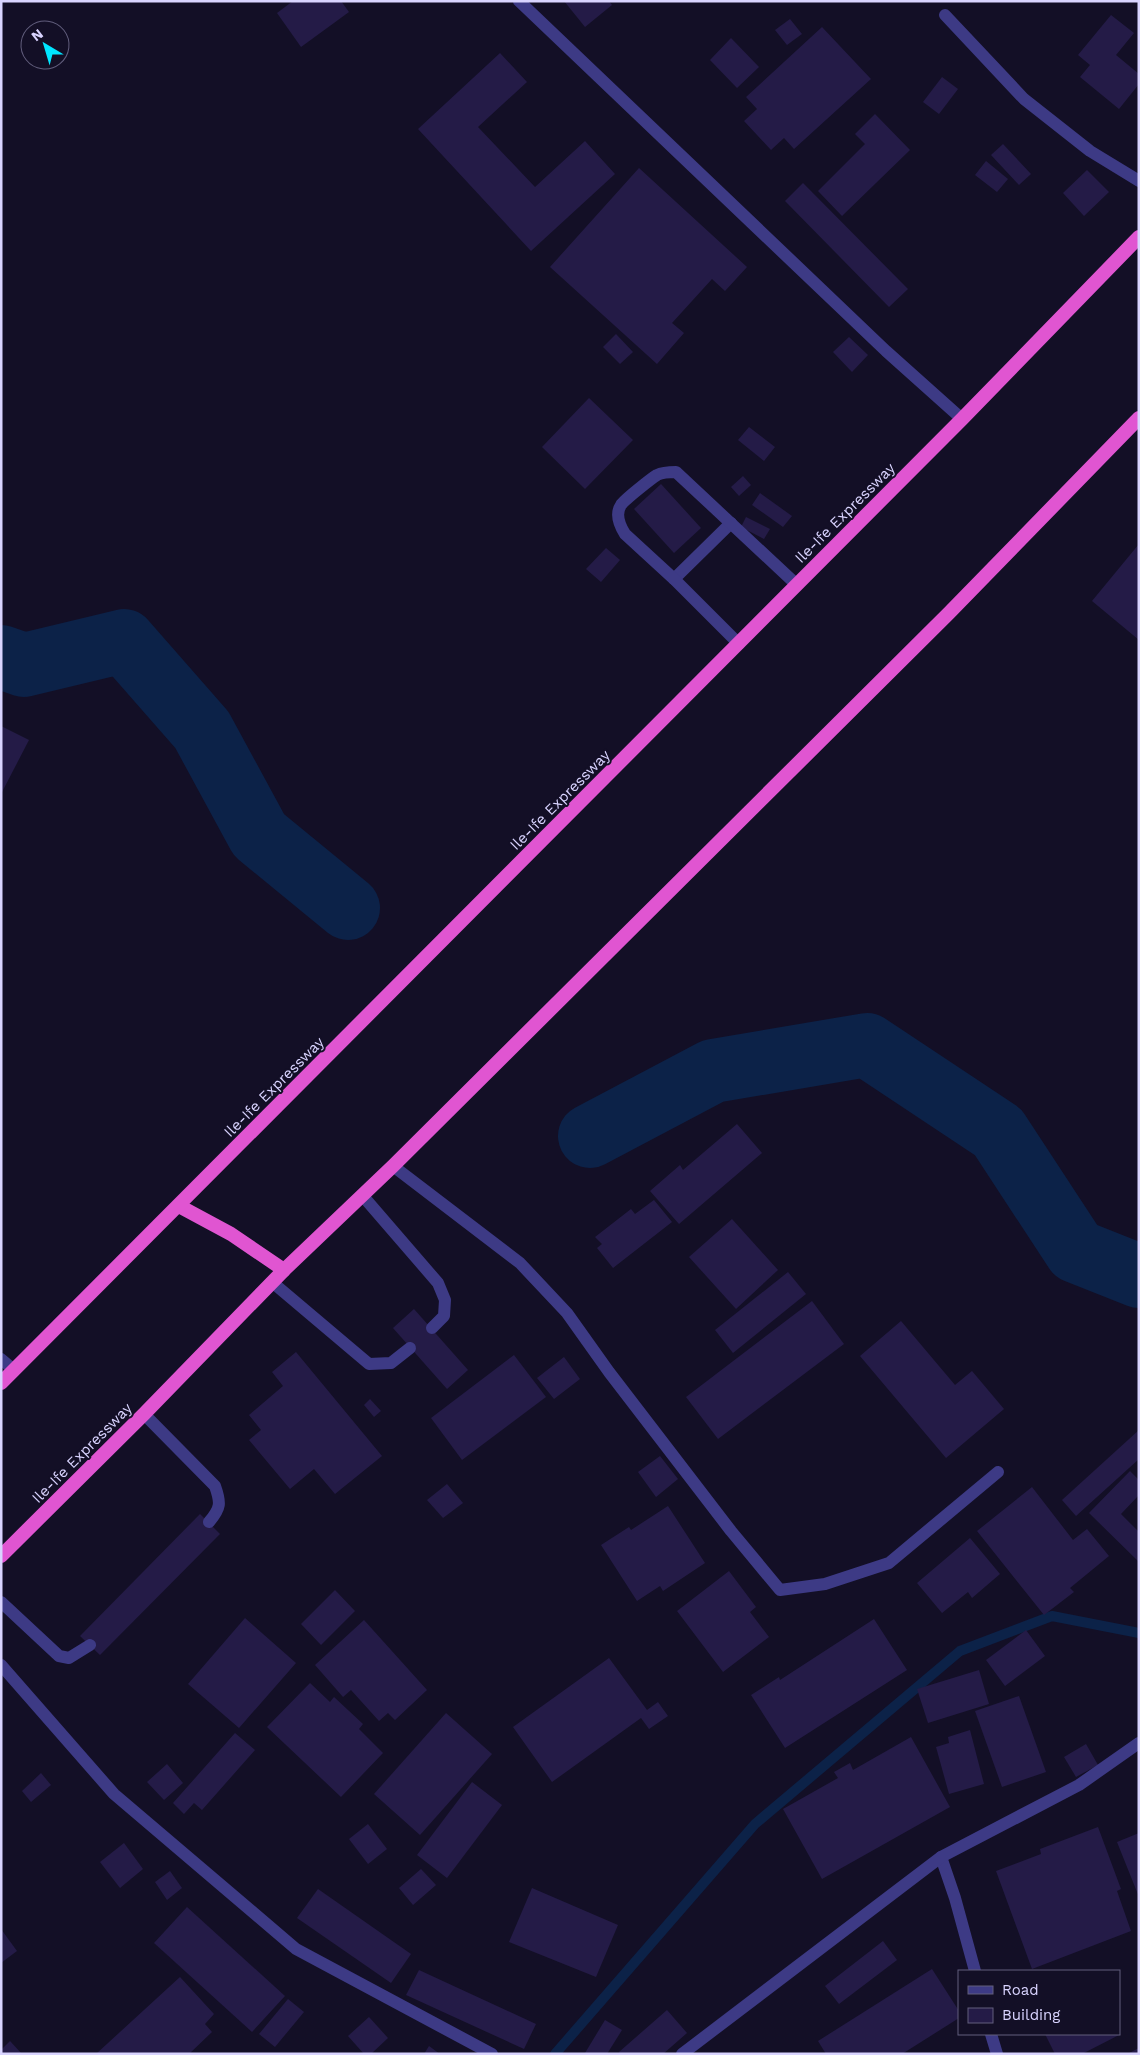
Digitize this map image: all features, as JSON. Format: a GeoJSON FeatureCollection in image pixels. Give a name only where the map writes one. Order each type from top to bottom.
{"type":"FeatureCollection","features":[{"type":"Feature","properties":{"kind":"highway","name":"Ile-Ife Expressway"},"geometry":{"type":"LineString","coordinates":[[1,1384],[739,644],[1139,237]]}},
{"type":"Feature","properties":{"kind":"highway","name":"Ile-Ife Expressway"},"geometry":{"type":"LineString","coordinates":[[1,1556],[144,1414],[284,1270],[362,1196],[949,613],[1139,418]]}},
{"type":"Feature","properties":{"kind":"highway"},"geometry":{"type":"LineString","coordinates":[[178,1206],[231,1234],[284,1270]]}},
{"type":"Feature","properties":{"kind":"street"},"geometry":{"type":"LineString","coordinates":[[519,1],[886,351],[962,419]]}},
{"type":"Feature","properties":{"kind":"street"},"geometry":{"type":"LineString","coordinates":[[945,15],[1024,99],[1090,151],[1139,181]]}},
{"type":"Feature","properties":{"kind":"street"},"geometry":{"type":"LineString","coordinates":[[739,644],[625,534],[618,519],[621,505],[655,476],[676,472],[797,585]]}},
{"type":"Feature","properties":{"kind":"street"},"geometry":{"type":"LineString","coordinates":[[674,580],[731,522]]}},
{"type":"Feature","properties":{"kind":"street"},"geometry":{"type":"LineString","coordinates":[[392,1166],[520,1263],[567,1313],[609,1372],[731,1531],[780,1590],[825,1584],[889,1563],[998,1472]]}},
{"type":"Feature","properties":{"kind":"street"},"geometry":{"type":"LineString","coordinates":[[362,1196],[438,1283],[445,1300],[444,1316],[432,1328]]}},
{"type":"Feature","properties":{"kind":"street"},"geometry":{"type":"LineString","coordinates":[[272,1282],[369,1364],[391,1363],[410,1348]]}},
{"type":"Feature","properties":{"kind":"street"},"geometry":{"type":"LineString","coordinates":[[1,1359],[14,1370]]}},
{"type":"Feature","properties":{"kind":"street"},"geometry":{"type":"LineString","coordinates":[[144,1414],[215,1486],[220,1500],[218,1511],[209,1522]]}},
{"type":"Feature","properties":{"kind":"street"},"geometry":{"type":"LineString","coordinates":[[1,1602],[59,1656],[69,1658],[90,1645]]}},
{"type":"Feature","properties":{"kind":"street"},"geometry":{"type":"LineString","coordinates":[[1,1665],[114,1794],[296,1948],[492,2054]]}},
{"type":"Feature","properties":{"kind":"street"},"geometry":{"type":"LineString","coordinates":[[682,2054],[941,1856],[1079,1785],[1139,1743]]}},
{"type":"Feature","properties":{"kind":"street"},"geometry":{"type":"LineString","coordinates":[[941,1856],[955,1898],[975,1970]]}},
{"type":"Feature","properties":{"kind":"street"},"geometry":{"type":"LineString","coordinates":[[992,2035],[997,2054]]}},
{"type":"Feature","properties":{"kind":"building"},"geometry":{"type":"Polygon","coordinates":[[[293,1],[341,1],[349,12],[301,47],[277,13],[293,1]]]}},
{"type":"Feature","properties":{"kind":"building"},"geometry":{"type":"Polygon","coordinates":[[[564,1],[609,1],[612,5],[585,27],[564,1]]]}},
{"type":"Feature","properties":{"kind":"building"},"geometry":{"type":"Polygon","coordinates":[[[1111,15],[1134,33],[1116,55],[1139,74],[1139,84],[1119,109],[1080,77],[1090,65],[1078,55],[1111,15]]]}},
{"type":"Feature","properties":{"kind":"building"},"geometry":{"type":"Polygon","coordinates":[[[790,19],[802,34],[787,45],[775,30],[790,19]]]}},
{"type":"Feature","properties":{"kind":"building"},"geometry":{"type":"Polygon","coordinates":[[[822,27],[871,79],[794,149],[784,138],[771,150],[744,121],[757,109],[746,97],[822,27]]]}},
{"type":"Feature","properties":{"kind":"building"},"geometry":{"type":"Polygon","coordinates":[[[731,38],[759,67],[737,88],[710,60],[731,38]]]}},
{"type":"Feature","properties":{"kind":"building"},"geometry":{"type":"Polygon","coordinates":[[[500,53],[527,82],[478,127],[535,187],[585,141],[615,174],[531,251],[418,129],[500,53]]]}},
{"type":"Feature","properties":{"kind":"building"},"geometry":{"type":"Polygon","coordinates":[[[942,77],[958,89],[939,114],[923,102],[942,77]]]}},
{"type":"Feature","properties":{"kind":"building"},"geometry":{"type":"Polygon","coordinates":[[[875,114],[910,150],[842,216],[818,191],[865,144],[855,134],[875,114]]]}},
{"type":"Feature","properties":{"kind":"building"},"geometry":{"type":"Polygon","coordinates":[[[1003,144],[1031,174],[1019,185],[991,155],[1003,144]]]}},
{"type":"Feature","properties":{"kind":"building"},"geometry":{"type":"Polygon","coordinates":[[[986,161],[1008,179],[997,192],[975,175],[986,161]]]}},
{"type":"Feature","properties":{"kind":"building"},"geometry":{"type":"Polygon","coordinates":[[[639,168],[747,267],[725,291],[712,279],[672,323],[684,333],[657,364],[550,267],[639,168]]]}},
{"type":"Feature","properties":{"kind":"building"},"geometry":{"type":"Polygon","coordinates":[[[1087,170],[1109,192],[1084,216],[1063,193],[1087,170]]]}},
{"type":"Feature","properties":{"kind":"building"},"geometry":{"type":"Polygon","coordinates":[[[803,183],[908,289],[889,307],[785,201],[803,183]]]}},
{"type":"Feature","properties":{"kind":"building"},"geometry":{"type":"Polygon","coordinates":[[[616,334],[633,352],[620,364],[603,347],[616,334]]]}},
{"type":"Feature","properties":{"kind":"building"},"geometry":{"type":"Polygon","coordinates":[[[849,337],[868,355],[852,372],[833,352],[849,337]]]}},
{"type":"Feature","properties":{"kind":"building"},"geometry":{"type":"Polygon","coordinates":[[[589,398],[633,440],[585,489],[542,447],[589,398]]]}},
{"type":"Feature","properties":{"kind":"building"},"geometry":{"type":"Polygon","coordinates":[[[749,427],[775,447],[764,461],[738,440],[749,427]]]}},
{"type":"Feature","properties":{"kind":"building"},"geometry":{"type":"Polygon","coordinates":[[[743,476],[751,485],[739,496],[731,487],[743,476]]]}},
{"type":"Feature","properties":{"kind":"building"},"geometry":{"type":"Polygon","coordinates":[[[661,484],[701,528],[674,553],[634,509],[661,484]]]}},
{"type":"Feature","properties":{"kind":"building"},"geometry":{"type":"Polygon","coordinates":[[[760,493],[792,516],[783,527],[752,505],[760,493]]]}},
{"type":"Feature","properties":{"kind":"building"},"geometry":{"type":"Polygon","coordinates":[[[746,517],[770,529],[764,539],[741,527],[746,517]]]}},
{"type":"Feature","properties":{"kind":"building"},"geometry":{"type":"Polygon","coordinates":[[[1139,544],[1139,640],[1092,601],[1139,544]]]}},
{"type":"Feature","properties":{"kind":"building"},"geometry":{"type":"Polygon","coordinates":[[[606,548],[620,560],[601,582],[586,569],[606,548]]]}},
{"type":"Feature","properties":{"kind":"building"},"geometry":{"type":"Polygon","coordinates":[[[1,726],[29,740],[1,794],[1,726]]]}},
{"type":"Feature","properties":{"kind":"building"},"geometry":{"type":"Polygon","coordinates":[[[737,1124],[762,1153],[679,1224],[650,1191],[680,1165],[683,1170],[737,1124]]]}},
{"type":"Feature","properties":{"kind":"building"},"geometry":{"type":"Polygon","coordinates":[[[654,1200],[672,1222],[613,1268],[597,1248],[602,1244],[595,1237],[631,1209],[635,1214],[654,1200]]]}},
{"type":"Feature","properties":{"kind":"building"},"geometry":{"type":"Polygon","coordinates":[[[732,1219],[778,1270],[736,1309],[689,1257],[732,1219]]]}},
{"type":"Feature","properties":{"kind":"building"},"geometry":{"type":"Polygon","coordinates":[[[788,1272],[806,1294],[733,1353],[715,1330],[788,1272]]]}},
{"type":"Feature","properties":{"kind":"building"},"geometry":{"type":"Polygon","coordinates":[[[812,1301],[844,1344],[718,1439],[686,1397],[812,1301]]]}},
{"type":"Feature","properties":{"kind":"building"},"geometry":{"type":"Polygon","coordinates":[[[414,1309],[468,1370],[447,1389],[393,1328],[414,1309]]]}},
{"type":"Feature","properties":{"kind":"building"},"geometry":{"type":"Polygon","coordinates":[[[901,1321],[955,1385],[972,1371],[1004,1409],[946,1458],[860,1356],[901,1321]]]}},
{"type":"Feature","properties":{"kind":"building"},"geometry":{"type":"Polygon","coordinates":[[[296,1352],[382,1456],[335,1494],[314,1469],[290,1489],[249,1440],[261,1430],[249,1415],[283,1386],[272,1372],[296,1352]]]}},
{"type":"Feature","properties":{"kind":"building"},"geometry":{"type":"Polygon","coordinates":[[[514,1355],[546,1397],[462,1460],[431,1418],[514,1355]]]}},
{"type":"Feature","properties":{"kind":"building"},"geometry":{"type":"Polygon","coordinates":[[[564,1357],[580,1379],[554,1399],[537,1378],[564,1357]]]}},
{"type":"Feature","properties":{"kind":"building"},"geometry":{"type":"Polygon","coordinates":[[[370,1399],[381,1411],[374,1417],[364,1405],[370,1399]]]}},
{"type":"Feature","properties":{"kind":"building"},"geometry":{"type":"Polygon","coordinates":[[[1139,1430],[1139,1459],[1076,1516],[1062,1500],[1139,1430]]]}},
{"type":"Feature","properties":{"kind":"building"},"geometry":{"type":"Polygon","coordinates":[[[660,1456],[678,1479],[656,1497],[638,1472],[660,1456]]]}},
{"type":"Feature","properties":{"kind":"building"},"geometry":{"type":"Polygon","coordinates":[[[1130,1471],[1139,1480],[1139,1495],[1121,1514],[1139,1532],[1139,1562],[1089,1513],[1130,1471]]]}},
{"type":"Feature","properties":{"kind":"building"},"geometry":{"type":"Polygon","coordinates":[[[447,1484],[463,1503],[443,1518],[427,1500],[447,1484]]]}},
{"type":"Feature","properties":{"kind":"building"},"geometry":{"type":"Polygon","coordinates":[[[1032,1487],[1073,1540],[1087,1529],[1109,1556],[1070,1588],[1074,1592],[1044,1615],[977,1531],[1032,1487]]]}},
{"type":"Feature","properties":{"kind":"building"},"geometry":{"type":"Polygon","coordinates":[[[668,1506],[705,1563],[663,1591],[660,1586],[637,1601],[601,1545],[629,1527],[631,1530],[668,1506]]]}},
{"type":"Feature","properties":{"kind":"building"},"geometry":{"type":"Polygon","coordinates":[[[200,1514],[220,1534],[100,1655],[80,1636],[200,1514]]]}},
{"type":"Feature","properties":{"kind":"building"},"geometry":{"type":"Polygon","coordinates":[[[970,1538],[1000,1574],[972,1598],[968,1592],[942,1613],[917,1583],[970,1538]]]}},
{"type":"Feature","properties":{"kind":"building"},"geometry":{"type":"Polygon","coordinates":[[[729,1571],[756,1607],[750,1612],[769,1637],[723,1672],[677,1611],[729,1571]]]}},
{"type":"Feature","properties":{"kind":"building"},"geometry":{"type":"Polygon","coordinates":[[[335,1590],[355,1611],[321,1645],[301,1624],[335,1590]]]}},
{"type":"Feature","properties":{"kind":"building"},"geometry":{"type":"Polygon","coordinates":[[[245,1618],[296,1663],[239,1728],[188,1684],[245,1618]]]}},
{"type":"Feature","properties":{"kind":"building"},"geometry":{"type":"Polygon","coordinates":[[[874,1619],[907,1670],[785,1748],[751,1695],[779,1677],[780,1680],[874,1619]]]}},
{"type":"Feature","properties":{"kind":"building"},"geometry":{"type":"Polygon","coordinates":[[[364,1620],[427,1690],[395,1720],[388,1713],[379,1721],[351,1690],[343,1697],[315,1665],[364,1620]]]}},
{"type":"Feature","properties":{"kind":"building"},"geometry":{"type":"Polygon","coordinates":[[[1026,1630],[1045,1656],[1005,1686],[986,1660],[1026,1630]]]}},
{"type":"Feature","properties":{"kind":"building"},"geometry":{"type":"Polygon","coordinates":[[[609,1658],[647,1710],[658,1702],[668,1716],[649,1729],[641,1718],[552,1782],[513,1727],[609,1658]]]}},
{"type":"Feature","properties":{"kind":"building"},"geometry":{"type":"Polygon","coordinates":[[[979,1670],[989,1704],[928,1723],[917,1689],[979,1670]]]}},
{"type":"Feature","properties":{"kind":"building"},"geometry":{"type":"Polygon","coordinates":[[[310,1683],[330,1702],[334,1697],[363,1724],[359,1729],[383,1753],[341,1797],[267,1727],[310,1683]]]}},
{"type":"Feature","properties":{"kind":"building"},"geometry":{"type":"Polygon","coordinates":[[[1019,1696],[1046,1772],[1002,1787],[975,1711],[1019,1696]]]}},
{"type":"Feature","properties":{"kind":"building"},"geometry":{"type":"Polygon","coordinates":[[[446,1713],[492,1754],[420,1835],[374,1794],[446,1713]]]}},
{"type":"Feature","properties":{"kind":"building"},"geometry":{"type":"Polygon","coordinates":[[[970,1730],[984,1784],[949,1794],[936,1747],[949,1743],[948,1737],[970,1730]]]}},
{"type":"Feature","properties":{"kind":"building"},"geometry":{"type":"Polygon","coordinates":[[[235,1733],[255,1750],[202,1810],[194,1803],[184,1814],[173,1803],[235,1733]]]}},
{"type":"Feature","properties":{"kind":"building"},"geometry":{"type":"Polygon","coordinates":[[[911,1737],[950,1807],[822,1879],[783,1809],[838,1778],[834,1772],[850,1763],[853,1770],[911,1737]]]}},
{"type":"Feature","properties":{"kind":"building"},"geometry":{"type":"Polygon","coordinates":[[[1086,1744],[1098,1765],[1076,1777],[1064,1757],[1086,1744]]]}},
{"type":"Feature","properties":{"kind":"building"},"geometry":{"type":"Polygon","coordinates":[[[167,1764],[183,1783],[164,1800],[147,1782],[167,1764]]]}},
{"type":"Feature","properties":{"kind":"building"},"geometry":{"type":"Polygon","coordinates":[[[41,1773],[51,1785],[31,1802],[22,1791],[41,1773]]]}},
{"type":"Feature","properties":{"kind":"building"},"geometry":{"type":"Polygon","coordinates":[[[472,1782],[502,1805],[447,1878],[417,1855],[472,1782]]]}},
{"type":"Feature","properties":{"kind":"building"},"geometry":{"type":"Polygon","coordinates":[[[368,1824],[387,1849],[368,1864],[349,1839],[368,1824]]]}},
{"type":"Feature","properties":{"kind":"building"},"geometry":{"type":"Polygon","coordinates":[[[1098,1827],[1121,1889],[1117,1891],[1131,1931],[1032,1969],[996,1871],[1041,1854],[1040,1849],[1098,1827]]]}},
{"type":"Feature","properties":{"kind":"building"},"geometry":{"type":"Polygon","coordinates":[[[1139,1833],[1139,1897],[1117,1842],[1139,1833]]]}},
{"type":"Feature","properties":{"kind":"building"},"geometry":{"type":"Polygon","coordinates":[[[124,1843],[143,1869],[120,1888],[100,1862],[124,1843]]]}},
{"type":"Feature","properties":{"kind":"building"},"geometry":{"type":"Polygon","coordinates":[[[421,1869],[436,1885],[413,1905],[399,1888],[421,1869]]]}},
{"type":"Feature","properties":{"kind":"building"},"geometry":{"type":"Polygon","coordinates":[[[170,1871],[182,1888],[167,1900],[155,1882],[170,1871]]]}},
{"type":"Feature","properties":{"kind":"building"},"geometry":{"type":"Polygon","coordinates":[[[532,1888],[618,1925],[596,1977],[509,1942],[532,1888]]]}},
{"type":"Feature","properties":{"kind":"building"},"geometry":{"type":"Polygon","coordinates":[[[318,1889],[411,1954],[391,1983],[297,1918],[318,1889]]]}},
{"type":"Feature","properties":{"kind":"building"},"geometry":{"type":"Polygon","coordinates":[[[187,1907],[285,1996],[252,2032],[154,1943],[187,1907]]]}},
{"type":"Feature","properties":{"kind":"building"},"geometry":{"type":"Polygon","coordinates":[[[1,1929],[17,1951],[1,1963],[1,1929]]]}},
{"type":"Feature","properties":{"kind":"building"},"geometry":{"type":"Polygon","coordinates":[[[883,1941],[897,1960],[839,2004],[825,1986],[883,1941]]]}},
{"type":"Feature","properties":{"kind":"building"},"geometry":{"type":"Polygon","coordinates":[[[932,1969],[958,2009],[958,2019],[902,2054],[826,2054],[818,2041],[932,1969]]]}},
{"type":"Feature","properties":{"kind":"building"},"geometry":{"type":"Polygon","coordinates":[[[419,1970],[536,2024],[524,2049],[406,1995],[419,1970]]]}},
{"type":"Feature","properties":{"kind":"building"},"geometry":{"type":"Polygon","coordinates":[[[180,1977],[214,2014],[205,2024],[212,2032],[189,2054],[96,2054],[180,1977]]]}},
{"type":"Feature","properties":{"kind":"building"},"geometry":{"type":"Polygon","coordinates":[[[288,1999],[304,2012],[275,2047],[259,2034],[288,1999]]]}},
{"type":"Feature","properties":{"kind":"building"},"geometry":{"type":"Polygon","coordinates":[[[667,2010],[687,2033],[663,2054],[620,2054],[619,2052],[667,2010]]]}},
{"type":"Feature","properties":{"kind":"building"},"geometry":{"type":"Polygon","coordinates":[[[369,2017],[388,2038],[371,2054],[364,2054],[348,2036],[369,2017]]]}},
{"type":"Feature","properties":{"kind":"building"},"geometry":{"type":"Polygon","coordinates":[[[605,2020],[622,2030],[607,2054],[586,2054],[585,2053],[605,2020]]]}},
{"type":"Feature","properties":{"kind":"building"},"geometry":{"type":"Polygon","coordinates":[[[1046,2035],[1119,2035],[1082,2054],[1055,2054],[1046,2035]]]}},
{"type":"Feature","properties":{"kind":"building"},"geometry":{"type":"Polygon","coordinates":[[[10,2041],[22,2054],[1,2054],[1,2050],[10,2041]]]}},
{"type":"Feature","properties":{"kind":"building"},"geometry":{"type":"Polygon","coordinates":[[[429,2046],[440,2054],[424,2054],[429,2046]]]}},
{"type":"Feature","properties":{"kind":"building"},"geometry":{"type":"Polygon","coordinates":[[[1139,2048],[1139,2054],[1127,2054],[1139,2048]]]}},
{"type":"Feature","properties":{"kind":"waterway"},"geometry":{"type":"LineString","coordinates":[[1,657],[24,665],[124,641],[202,730],[259,835],[348,908]]}},
{"type":"Feature","properties":{"kind":"waterway"},"geometry":{"type":"LineString","coordinates":[[590,1136],[713,1071],[867,1045],[998,1132],[1076,1251],[1139,1276]]}},
{"type":"Feature","properties":{"kind":"waterway"},"geometry":{"type":"LineString","coordinates":[[555,2054],[755,1824],[960,1651],[1052,1616],[1139,1633]]}}]}
